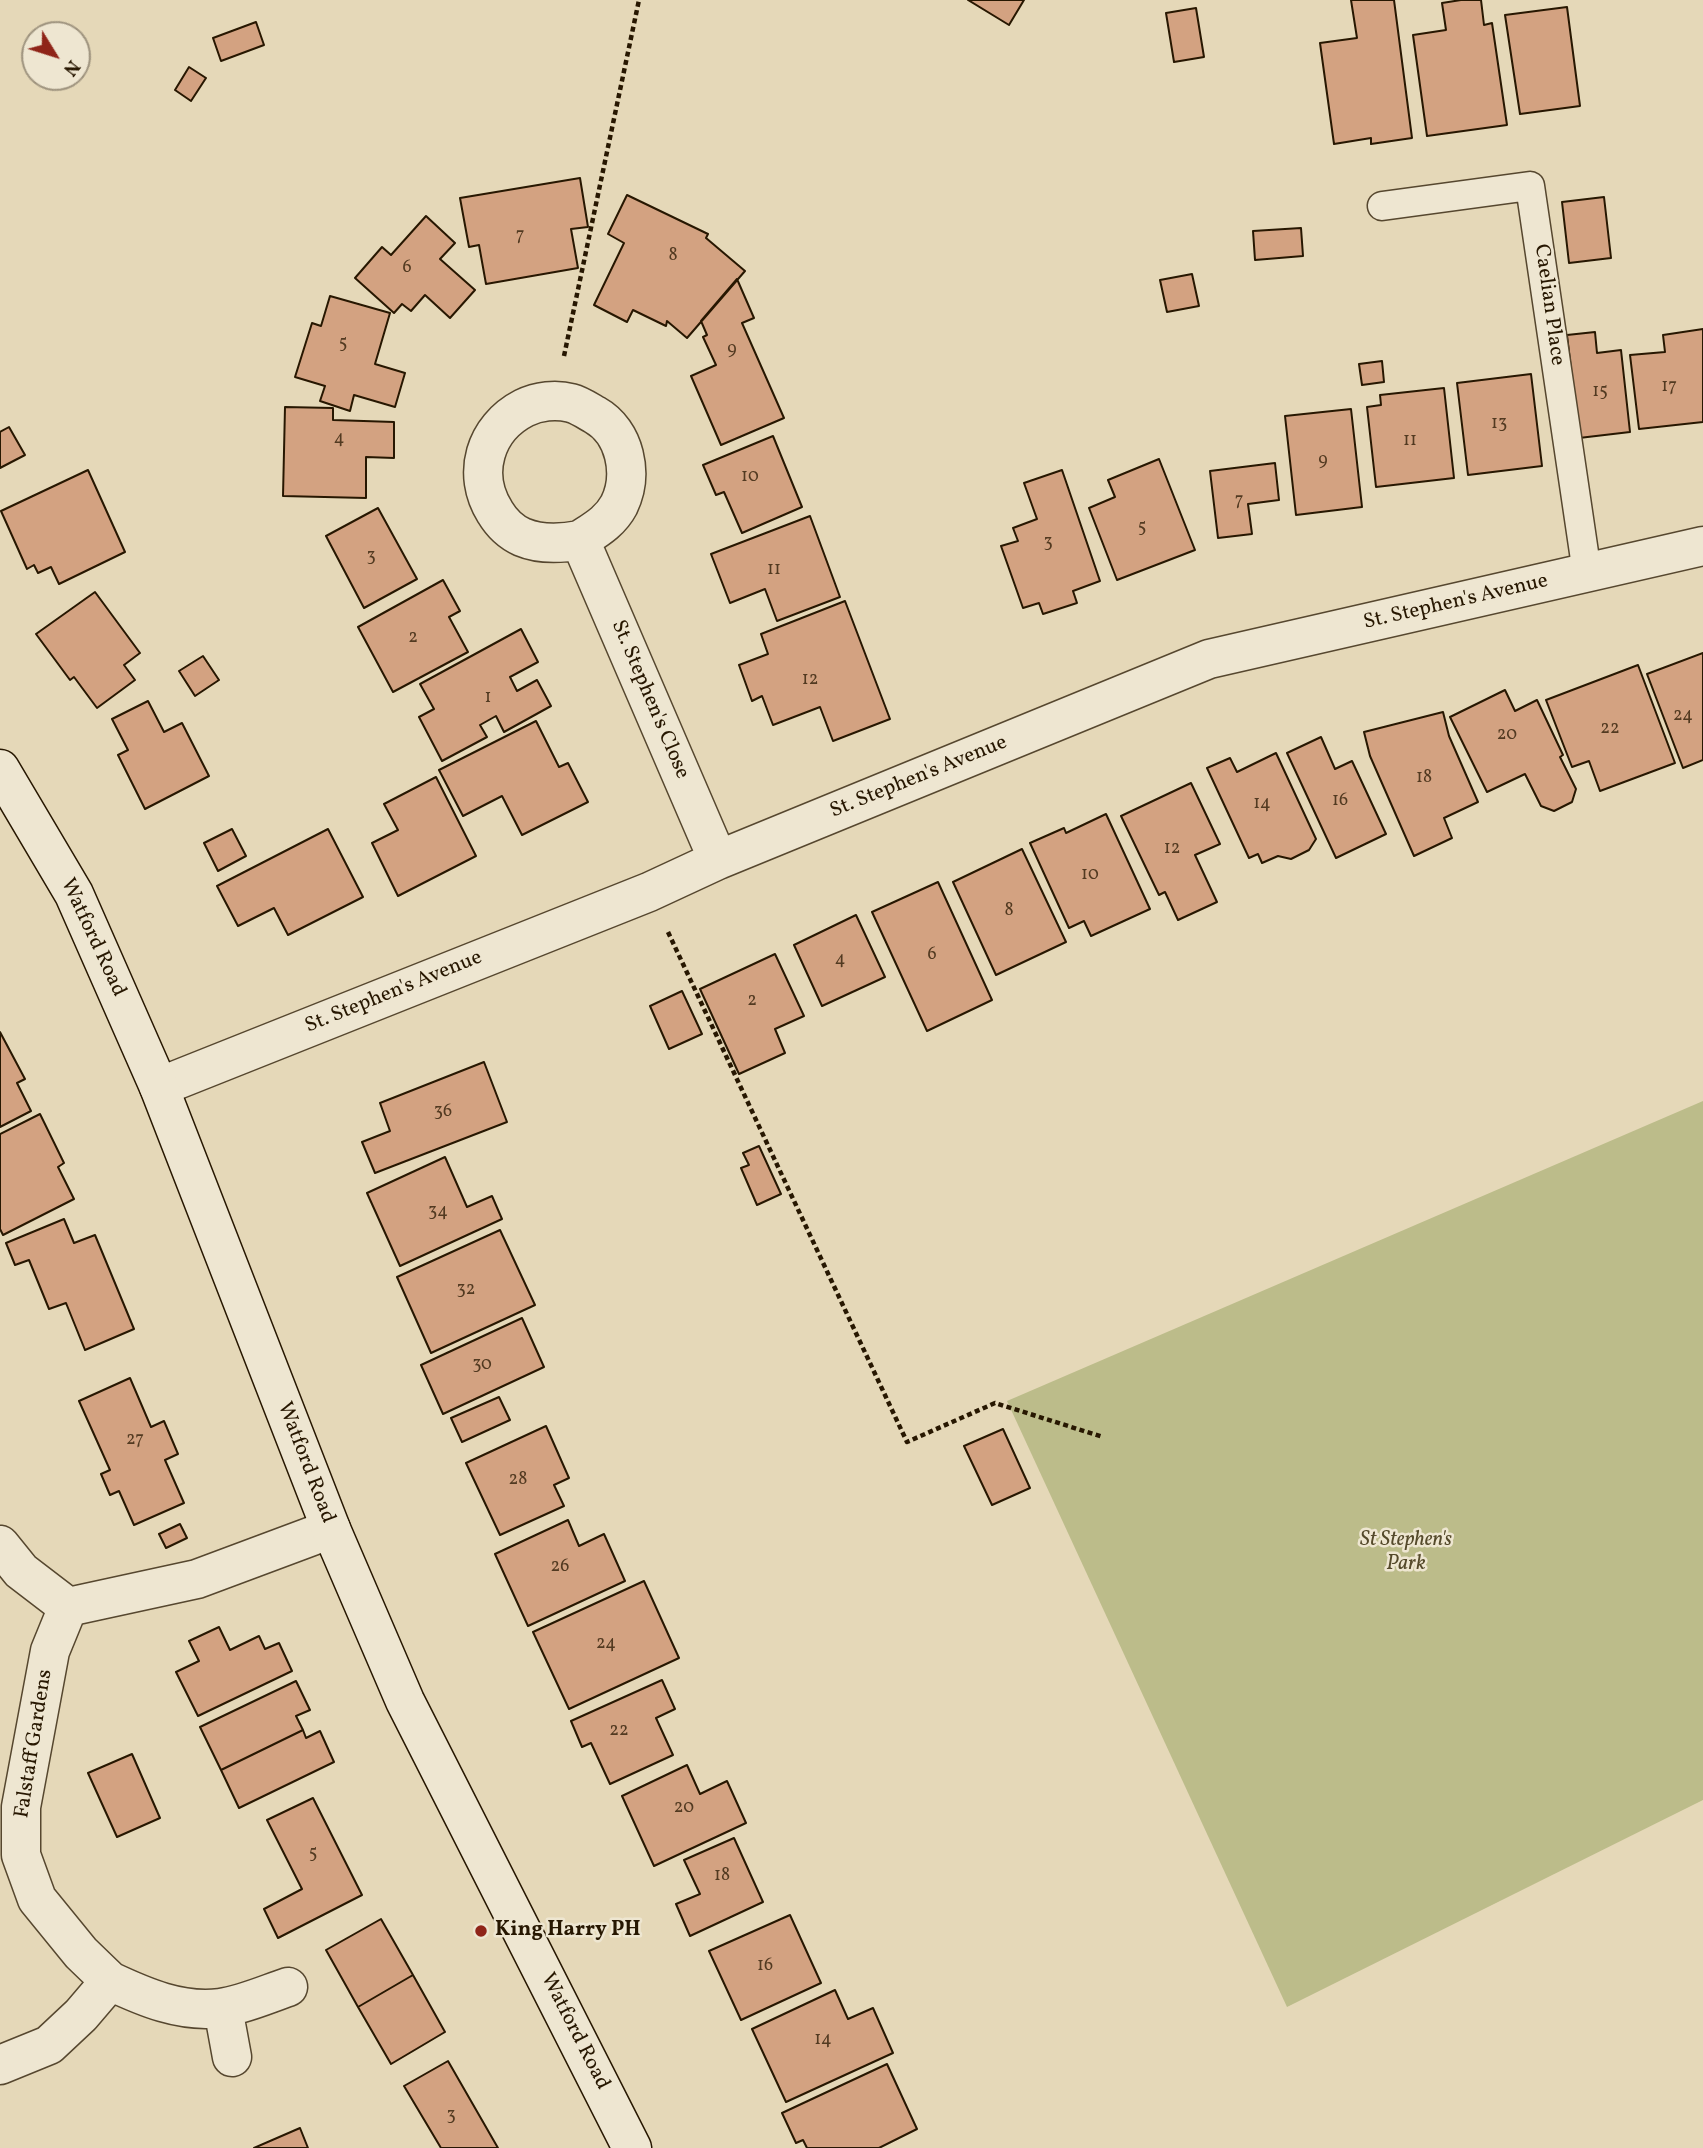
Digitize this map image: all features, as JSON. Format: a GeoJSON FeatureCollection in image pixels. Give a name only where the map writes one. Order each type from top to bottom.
{"type":"FeatureCollection","features":[{"type":"Feature","properties":{"kind":"street"},"geometry":{"type":"LineString","coordinates":[[534,403],[572,403],[605,421],[620,442],[626,465],[626,481],[619,505],[604,525],[580,540],[555,545],[521,537],[501,522],[488,501],[482,477],[485,452],[494,433],[512,414],[534,403]]}},
{"type":"Feature","properties":{"kind":"street","name":"St. Stephen's Close"},"geometry":{"type":"LineString","coordinates":[[580,540],[718,860]]}},
{"type":"Feature","properties":{"kind":"street","name":"St. Stephen's Avenue"},"geometry":{"type":"LineString","coordinates":[[159,1087],[649,892],[718,860],[1209,659],[1703,546]]}},
{"type":"Feature","properties":{"kind":"street","name":"Watford Road"},"geometry":{"type":"LineString","coordinates":[[0,769],[74,894],[159,1087],[331,1528],[405,1701],[632,2148]]}},
{"type":"Feature","properties":{"kind":"street"},"geometry":{"type":"LineString","coordinates":[[0,1545],[20,1571],[68,1607],[197,1579],[331,1528]]}},
{"type":"Feature","properties":{"kind":"street","name":"Falstaff Gardens"},"geometry":{"type":"LineString","coordinates":[[68,1607],[50,1651],[21,1807],[21,1855],[37,1899],[81,1953],[110,1981],[146,1998],[197,2010],[223,2008],[288,1987]]}},
{"type":"Feature","properties":{"kind":"street"},"geometry":{"type":"LineString","coordinates":[[0,2065],[49,2045],[81,2015],[110,1981]]}},
{"type":"Feature","properties":{"kind":"street"},"geometry":{"type":"LineString","coordinates":[[223,2008],[232,2057]]}},
{"type":"Feature","properties":{"kind":"lane","name":"Caelian Place"},"geometry":{"type":"LineString","coordinates":[[1382,206],[1530,186],[1587,573]]}},
{"type":"Feature","properties":{"kind":"path"},"geometry":{"type":"LineString","coordinates":[[555,401],[639,0]]}},
{"type":"Feature","properties":{"kind":"path"},"geometry":{"type":"LineString","coordinates":[[649,892],[907,1442],[995,1403],[1103,1437]]}},
{"type":"Feature","properties":{"kind":"green space","name":"St Stephen's Park"},"geometry":{"type":"Polygon","coordinates":[[[1703,1101],[1703,1800],[1287,2007],[1007,1401],[1703,1101]]]}},
{"type":"Feature","properties":{"kind":"building"},"geometry":{"type":"Polygon","coordinates":[[[968,0],[1024,0],[1009,25],[968,0]]]}},
{"type":"Feature","properties":{"kind":"building"},"geometry":{"type":"Polygon","coordinates":[[[1351,0],[1394,0],[1412,138],[1371,144],[1371,138],[1334,144],[1320,43],[1357,38],[1351,0]]]}},
{"type":"Feature","properties":{"kind":"building"},"geometry":{"type":"Polygon","coordinates":[[[1481,0],[1484,25],[1492,23],[1507,125],[1427,136],[1413,35],[1446,30],[1442,3],[1481,0]]]}},
{"type":"Feature","properties":{"kind":"building"},"geometry":{"type":"Polygon","coordinates":[[[1567,7],[1580,106],[1520,114],[1505,15],[1567,7]]]}},
{"type":"Feature","properties":{"kind":"building"},"geometry":{"type":"Polygon","coordinates":[[[1196,8],[1204,57],[1174,62],[1166,13],[1196,8]]]}},
{"type":"Feature","properties":{"kind":"building"},"geometry":{"type":"Polygon","coordinates":[[[256,22],[264,45],[221,61],[213,38],[256,22]]]}},
{"type":"Feature","properties":{"kind":"building"},"geometry":{"type":"Polygon","coordinates":[[[189,67],[206,78],[191,101],[175,90],[189,67]]]}},
{"type":"Feature","properties":{"kind":"building"},"geometry":{"type":"Polygon","coordinates":[[[580,178],[588,227],[571,229],[578,268],[486,284],[479,245],[469,247],[460,198],[580,178]]]}},
{"type":"Feature","properties":{"kind":"building"},"geometry":{"type":"Polygon","coordinates":[[[627,195],[708,234],[706,238],[745,271],[687,338],[667,321],[666,326],[633,310],[627,322],[594,305],[624,243],[608,234],[627,195]]]}},
{"type":"Feature","properties":{"kind":"building"},"geometry":{"type":"Polygon","coordinates":[[[1604,197],[1611,258],[1569,263],[1562,202],[1604,197]]]}},
{"type":"Feature","properties":{"kind":"building"},"geometry":{"type":"Polygon","coordinates":[[[426,216],[455,243],[440,259],[475,290],[450,318],[425,295],[411,311],[402,304],[394,313],[355,278],[382,247],[391,255],[426,216]]]}},
{"type":"Feature","properties":{"kind":"building"},"geometry":{"type":"Polygon","coordinates":[[[1301,228],[1303,256],[1255,260],[1253,231],[1301,228]]]}},
{"type":"Feature","properties":{"kind":"building"},"geometry":{"type":"Polygon","coordinates":[[[1192,274],[1199,306],[1167,312],[1160,280],[1192,274]]]}},
{"type":"Feature","properties":{"kind":"building"},"geometry":{"type":"Polygon","coordinates":[[[737,279],[754,318],[742,323],[784,418],[721,445],[691,376],[716,365],[703,337],[707,335],[701,321],[737,279]]]}},
{"type":"Feature","properties":{"kind":"building"},"geometry":{"type":"Polygon","coordinates":[[[330,296],[390,313],[375,364],[405,373],[395,407],[354,395],[350,411],[320,401],[325,386],[295,377],[312,323],[321,326],[330,296]]]}},
{"type":"Feature","properties":{"kind":"building"},"geometry":{"type":"Polygon","coordinates":[[[1703,329],[1703,422],[1639,429],[1630,355],[1665,352],[1663,335],[1703,329]]]}},
{"type":"Feature","properties":{"kind":"building"},"geometry":{"type":"Polygon","coordinates":[[[1595,332],[1597,353],[1621,350],[1630,432],[1579,438],[1567,335],[1595,332]]]}},
{"type":"Feature","properties":{"kind":"building"},"geometry":{"type":"Polygon","coordinates":[[[1382,361],[1384,382],[1362,385],[1359,364],[1382,361]]]}},
{"type":"Feature","properties":{"kind":"building"},"geometry":{"type":"Polygon","coordinates":[[[1531,374],[1542,466],[1468,475],[1457,383],[1531,374]]]}},
{"type":"Feature","properties":{"kind":"building"},"geometry":{"type":"Polygon","coordinates":[[[1444,388],[1454,478],[1376,487],[1367,407],[1381,405],[1380,395],[1444,388]]]}},
{"type":"Feature","properties":{"kind":"building"},"geometry":{"type":"Polygon","coordinates":[[[285,407],[333,408],[333,420],[394,422],[394,458],[366,457],[366,498],[283,496],[285,407]]]}},
{"type":"Feature","properties":{"kind":"building"},"geometry":{"type":"Polygon","coordinates":[[[1351,409],[1362,507],[1296,515],[1285,416],[1351,409]]]}},
{"type":"Feature","properties":{"kind":"building"},"geometry":{"type":"Polygon","coordinates":[[[9,427],[25,455],[0,468],[0,432],[9,427]]]}},
{"type":"Feature","properties":{"kind":"building"},"geometry":{"type":"Polygon","coordinates":[[[773,436],[802,507],[742,533],[724,492],[716,495],[703,465],[773,436]]]}},
{"type":"Feature","properties":{"kind":"building"},"geometry":{"type":"Polygon","coordinates":[[[1159,459],[1195,550],[1117,580],[1089,508],[1115,497],[1108,480],[1159,459]]]}},
{"type":"Feature","properties":{"kind":"building"},"geometry":{"type":"Polygon","coordinates":[[[1275,463],[1279,500],[1248,504],[1252,534],[1218,538],[1210,471],[1275,463]]]}},
{"type":"Feature","properties":{"kind":"building"},"geometry":{"type":"Polygon","coordinates":[[[88,470],[125,552],[59,584],[51,567],[38,573],[34,565],[27,569],[1,511],[88,470]]]}},
{"type":"Feature","properties":{"kind":"building"},"geometry":{"type":"Polygon","coordinates":[[[1062,470],[1100,581],[1073,591],[1077,603],[1043,614],[1039,603],[1023,608],[1001,546],[1018,541],[1013,528],[1037,519],[1024,483],[1062,470]]]}},
{"type":"Feature","properties":{"kind":"building"},"geometry":{"type":"Polygon","coordinates":[[[378,508],[417,579],[364,608],[326,536],[378,508]]]}},
{"type":"Feature","properties":{"kind":"building"},"geometry":{"type":"Polygon","coordinates":[[[810,516],[840,597],[777,621],[765,589],[730,603],[711,554],[810,516]]]}},
{"type":"Feature","properties":{"kind":"building"},"geometry":{"type":"Polygon","coordinates":[[[443,580],[460,611],[449,617],[468,652],[393,692],[358,627],[443,580]]]}},
{"type":"Feature","properties":{"kind":"building"},"geometry":{"type":"Polygon","coordinates":[[[95,592],[140,653],[124,665],[135,680],[97,708],[74,677],[70,680],[36,634],[95,592]]]}},
{"type":"Feature","properties":{"kind":"building"},"geometry":{"type":"Polygon","coordinates":[[[845,601],[890,719],[833,741],[820,707],[773,725],[762,696],[752,701],[739,665],[768,654],[761,634],[845,601]]]}},
{"type":"Feature","properties":{"kind":"building"},"geometry":{"type":"Polygon","coordinates":[[[521,629],[538,662],[510,677],[517,691],[537,680],[551,706],[504,732],[496,716],[480,725],[487,737],[442,761],[419,717],[434,709],[420,684],[521,629]]]}},
{"type":"Feature","properties":{"kind":"building"},"geometry":{"type":"Polygon","coordinates":[[[1703,653],[1703,760],[1683,768],[1647,674],[1703,653]]]}},
{"type":"Feature","properties":{"kind":"building"},"geometry":{"type":"Polygon","coordinates":[[[203,656],[219,680],[195,696],[179,671],[203,656]]]}},
{"type":"Feature","properties":{"kind":"building"},"geometry":{"type":"Polygon","coordinates":[[[1638,665],[1675,763],[1600,791],[1589,761],[1572,767],[1546,700],[1638,665]]]}},
{"type":"Feature","properties":{"kind":"building"},"geometry":{"type":"Polygon","coordinates":[[[1505,690],[1515,711],[1537,700],[1563,755],[1560,757],[1576,789],[1572,802],[1554,811],[1541,806],[1525,774],[1487,792],[1450,717],[1505,690]]]}},
{"type":"Feature","properties":{"kind":"building"},"geometry":{"type":"Polygon","coordinates":[[[148,701],[164,732],[182,723],[209,776],[145,809],[118,755],[128,750],[112,719],[148,701]]]}},
{"type":"Feature","properties":{"kind":"building"},"geometry":{"type":"Polygon","coordinates":[[[1443,712],[1449,736],[1478,802],[1444,818],[1452,838],[1414,856],[1370,756],[1364,732],[1443,712]]]}},
{"type":"Feature","properties":{"kind":"building"},"geometry":{"type":"Polygon","coordinates":[[[536,721],[559,767],[568,763],[588,802],[522,835],[502,796],[463,816],[439,770],[536,721]]]}},
{"type":"Feature","properties":{"kind":"building"},"geometry":{"type":"Polygon","coordinates":[[[1321,737],[1335,769],[1352,761],[1386,834],[1336,858],[1287,753],[1321,737]]]}},
{"type":"Feature","properties":{"kind":"building"},"geometry":{"type":"Polygon","coordinates":[[[1276,753],[1316,839],[1309,850],[1291,859],[1278,856],[1262,863],[1258,854],[1249,858],[1207,768],[1230,758],[1237,772],[1276,753]]]}},
{"type":"Feature","properties":{"kind":"building"},"geometry":{"type":"Polygon","coordinates":[[[436,777],[476,856],[398,896],[372,843],[398,830],[384,804],[436,777]]]}},
{"type":"Feature","properties":{"kind":"building"},"geometry":{"type":"Polygon","coordinates":[[[1191,783],[1220,844],[1195,855],[1217,902],[1178,920],[1165,892],[1159,895],[1121,816],[1191,783]]]}},
{"type":"Feature","properties":{"kind":"building"},"geometry":{"type":"Polygon","coordinates":[[[1106,814],[1150,909],[1091,936],[1084,921],[1069,928],[1030,843],[1064,828],[1066,833],[1106,814]]]}},
{"type":"Feature","properties":{"kind":"building"},"geometry":{"type":"Polygon","coordinates":[[[232,829],[246,856],[218,871],[204,843],[232,829]]]}},
{"type":"Feature","properties":{"kind":"building"},"geometry":{"type":"Polygon","coordinates":[[[328,829],[363,897],[288,935],[274,908],[238,926],[217,886],[328,829]]]}},
{"type":"Feature","properties":{"kind":"building"},"geometry":{"type":"Polygon","coordinates":[[[1022,849],[1066,942],[996,975],[953,882],[1022,849]]]}},
{"type":"Feature","properties":{"kind":"building"},"geometry":{"type":"Polygon","coordinates":[[[938,882],[992,1000],[927,1031],[872,912],[938,882]]]}},
{"type":"Feature","properties":{"kind":"building"},"geometry":{"type":"Polygon","coordinates":[[[856,915],[885,977],[822,1006],[794,945],[856,915]]]}},
{"type":"Feature","properties":{"kind":"building"},"geometry":{"type":"Polygon","coordinates":[[[775,954],[804,1016],[775,1029],[785,1053],[739,1074],[700,989],[775,954]]]}},
{"type":"Feature","properties":{"kind":"building"},"geometry":{"type":"Polygon","coordinates":[[[682,991],[702,1034],[669,1049],[650,1006],[682,991]]]}},
{"type":"Feature","properties":{"kind":"building"},"geometry":{"type":"Polygon","coordinates":[[[0,1032],[25,1079],[17,1083],[31,1111],[0,1127],[0,1032]]]}},
{"type":"Feature","properties":{"kind":"building"},"geometry":{"type":"Polygon","coordinates":[[[484,1062],[507,1122],[375,1173],[362,1142],[390,1131],[380,1103],[484,1062]]]}},
{"type":"Feature","properties":{"kind":"building"},"geometry":{"type":"Polygon","coordinates":[[[40,1114],[64,1163],[58,1167],[74,1199],[3,1235],[0,1229],[0,1134],[40,1114]]]}},
{"type":"Feature","properties":{"kind":"building"},"geometry":{"type":"Polygon","coordinates":[[[759,1146],[781,1194],[757,1205],[741,1168],[749,1165],[743,1153],[759,1146]]]}},
{"type":"Feature","properties":{"kind":"building"},"geometry":{"type":"Polygon","coordinates":[[[445,1157],[467,1207],[492,1196],[502,1219],[400,1266],[367,1193],[445,1157]]]}},
{"type":"Feature","properties":{"kind":"building"},"geometry":{"type":"Polygon","coordinates":[[[64,1219],[74,1243],[95,1235],[134,1329],[85,1350],[66,1303],[49,1309],[29,1260],[15,1265],[6,1243],[64,1219]]]}},
{"type":"Feature","properties":{"kind":"building"},"geometry":{"type":"Polygon","coordinates":[[[500,1230],[535,1305],[431,1353],[397,1277],[500,1230]]]}},
{"type":"Feature","properties":{"kind":"building"},"geometry":{"type":"Polygon","coordinates":[[[522,1318],[544,1367],[443,1414],[421,1365],[522,1318]]]}},
{"type":"Feature","properties":{"kind":"building"},"geometry":{"type":"Polygon","coordinates":[[[130,1378],[151,1427],[164,1421],[178,1454],[165,1460],[184,1503],[134,1525],[119,1491],[110,1495],[101,1474],[110,1470],[79,1401],[130,1378]]]}},
{"type":"Feature","properties":{"kind":"building"},"geometry":{"type":"Polygon","coordinates":[[[499,1397],[510,1420],[462,1442],[451,1418],[499,1397]]]}},
{"type":"Feature","properties":{"kind":"building"},"geometry":{"type":"Polygon","coordinates":[[[546,1426],[569,1478],[554,1485],[564,1506],[500,1535],[466,1463],[546,1426]]]}},
{"type":"Feature","properties":{"kind":"building"},"geometry":{"type":"Polygon","coordinates":[[[1003,1429],[1030,1488],[992,1505],[964,1446],[1003,1429]]]}},
{"type":"Feature","properties":{"kind":"building"},"geometry":{"type":"Polygon","coordinates":[[[568,1520],[579,1546],[604,1534],[625,1581],[528,1626],[495,1554],[568,1520]]]}},
{"type":"Feature","properties":{"kind":"building"},"geometry":{"type":"Polygon","coordinates":[[[180,1524],[187,1538],[166,1548],[159,1534],[180,1524]]]}},
{"type":"Feature","properties":{"kind":"building"},"geometry":{"type":"Polygon","coordinates":[[[644,1581],[679,1658],[569,1709],[533,1632],[644,1581]]]}},
{"type":"Feature","properties":{"kind":"building"},"geometry":{"type":"Polygon","coordinates":[[[219,1627],[230,1650],[259,1636],[265,1649],[279,1643],[292,1671],[198,1716],[176,1672],[199,1661],[189,1641],[219,1627]]]}},
{"type":"Feature","properties":{"kind":"building"},"geometry":{"type":"Polygon","coordinates":[[[662,1680],[675,1709],[656,1718],[673,1755],[610,1784],[591,1743],[582,1747],[571,1721],[662,1680]]]}},
{"type":"Feature","properties":{"kind":"building"},"geometry":{"type":"Polygon","coordinates":[[[296,1681],[310,1710],[296,1716],[303,1730],[221,1770],[200,1727],[296,1681]]]}},
{"type":"Feature","properties":{"kind":"building"},"geometry":{"type":"Polygon","coordinates":[[[303,1730],[306,1738],[320,1731],[334,1762],[239,1808],[221,1770],[303,1730]]]}},
{"type":"Feature","properties":{"kind":"building"},"geometry":{"type":"Polygon","coordinates":[[[132,1754],[160,1818],[117,1837],[88,1773],[132,1754]]]}},
{"type":"Feature","properties":{"kind":"building"},"geometry":{"type":"Polygon","coordinates":[[[687,1765],[700,1794],[727,1781],[746,1823],[654,1866],[622,1796],[687,1765]]]}},
{"type":"Feature","properties":{"kind":"building"},"geometry":{"type":"Polygon","coordinates":[[[313,1798],[362,1895],[278,1938],[264,1909],[302,1889],[267,1820],[313,1798]]]}},
{"type":"Feature","properties":{"kind":"building"},"geometry":{"type":"Polygon","coordinates":[[[734,1838],[763,1902],[690,1936],[676,1904],[700,1894],[684,1860],[734,1838]]]}},
{"type":"Feature","properties":{"kind":"building"},"geometry":{"type":"Polygon","coordinates":[[[790,1915],[821,1983],[741,2020],[709,1951],[790,1915]]]}},
{"type":"Feature","properties":{"kind":"building"},"geometry":{"type":"Polygon","coordinates":[[[381,1919],[413,1975],[358,2007],[326,1950],[381,1919]]]}},
{"type":"Feature","properties":{"kind":"building"},"geometry":{"type":"Polygon","coordinates":[[[413,1975],[445,2032],[391,2064],[358,2007],[413,1975]]]}},
{"type":"Feature","properties":{"kind":"building"},"geometry":{"type":"Polygon","coordinates":[[[835,1990],[848,2019],[873,2008],[893,2053],[786,2102],[752,2029],[835,1990]]]}},
{"type":"Feature","properties":{"kind":"building"},"geometry":{"type":"Polygon","coordinates":[[[448,2061],[498,2148],[441,2148],[404,2086],[448,2061]]]}},
{"type":"Feature","properties":{"kind":"building"},"geometry":{"type":"Polygon","coordinates":[[[887,2064],[917,2129],[879,2148],[807,2148],[803,2140],[796,2143],[782,2113],[887,2064]]]}},
{"type":"Feature","properties":{"kind":"building"},"geometry":{"type":"Polygon","coordinates":[[[300,2128],[308,2148],[254,2148],[300,2128]]]}},
{"type":"Feature","properties":{"kind":"place","name":"King Harry PH"},"geometry":{"type":"Point","coordinates":[481,1931]}}]}
